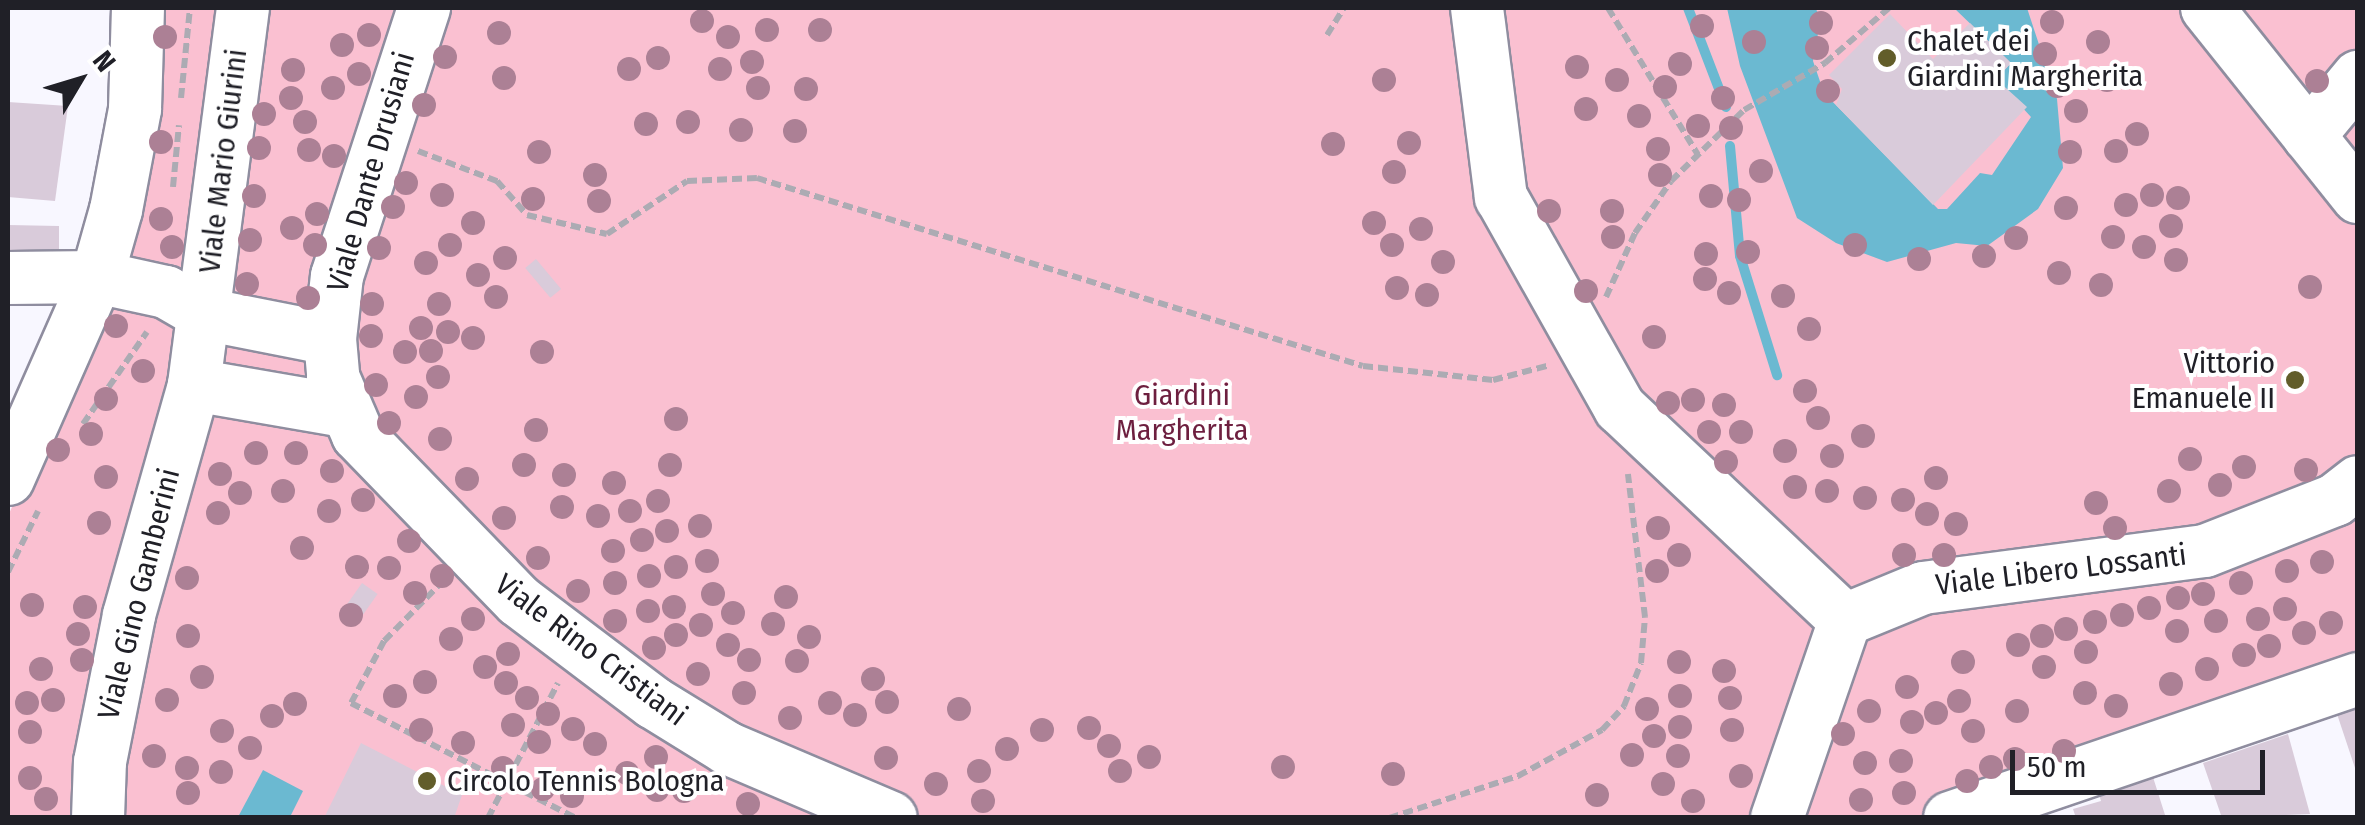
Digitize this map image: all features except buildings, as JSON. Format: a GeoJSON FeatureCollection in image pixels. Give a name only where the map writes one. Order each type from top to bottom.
{"type":"FeatureCollection","features":[{"type":"Feature","properties":{"kind":"street"},"geometry":{"type":"LineString","coordinates":[[8,479],[97,277],[135,109],[138,8]]}},
{"type":"Feature","properties":{"kind":"street","name":"Viale Mario Giurini"},"geometry":{"type":"LineString","coordinates":[[204,314],[242,8]]}},
{"type":"Feature","properties":{"kind":"street","name":"Viale Dante Drusiani"},"geometry":{"type":"LineString","coordinates":[[344,411],[330,340],[338,276],[424,8]]}},
{"type":"Feature","properties":{"kind":"street"},"geometry":{"type":"LineString","coordinates":[[1477,8],[1500,197],[1620,408],[1845,620],[1776,818]]}},
{"type":"Feature","properties":{"kind":"street"},"geometry":{"type":"LineString","coordinates":[[2207,8],[2358,197]]}},
{"type":"Feature","properties":{"kind":"street"},"geometry":{"type":"LineString","coordinates":[[2309,136],[2358,77]]}},
{"type":"Feature","properties":{"kind":"street"},"geometry":{"type":"LineString","coordinates":[[8,278],[97,277],[166,292],[204,314],[330,340]]}},
{"type":"Feature","properties":{"kind":"street","name":"Viale Gino Gamberini"},"geometry":{"type":"LineString","coordinates":[[98,818],[100,762],[129,615],[194,385],[204,314]]}},
{"type":"Feature","properties":{"kind":"street"},"geometry":{"type":"LineString","coordinates":[[194,385],[344,411]]}},
{"type":"Feature","properties":{"kind":"street","name":"Viale Rino Cristiani"},"geometry":{"type":"LineString","coordinates":[[344,411],[372,455],[470,555],[587,654],[727,748],[890,818]]}},
{"type":"Feature","properties":{"kind":"street","name":"Viale Libero Lossanti"},"geometry":{"type":"LineString","coordinates":[[1845,620],[1923,588],[2205,551],[2334,500],[2358,482]]}},
{"type":"Feature","properties":{"kind":"street"},"geometry":{"type":"LineString","coordinates":[[1950,818],[2358,679]]}},
{"type":"Feature","properties":{"kind":"path"},"geometry":{"type":"LineString","coordinates":[[1327,35],[1344,8]]}},
{"type":"Feature","properties":{"kind":"path"},"geometry":{"type":"LineString","coordinates":[[1608,8],[1698,155]]}},
{"type":"Feature","properties":{"kind":"path"},"geometry":{"type":"LineString","coordinates":[[380,137],[497,181],[527,215],[607,234],[687,182],[756,178],[1287,345],[1408,374],[1522,377],[1584,345],[1635,233],[1698,155],[1744,110],[1826,63],[1889,8]]}},
{"type":"Feature","properties":{"kind":"path"},"geometry":{"type":"LineString","coordinates":[[1389,818],[1518,776],[1602,730],[1624,706],[1641,663],[1644,617],[1620,408]]}},
{"type":"Feature","properties":{"kind":"path"},"geometry":{"type":"LineString","coordinates":[[470,555],[384,640],[351,703],[576,818]]}},
{"type":"Feature","properties":{"kind":"path"},"geometry":{"type":"LineString","coordinates":[[488,818],[587,654]]}},
{"type":"Feature","properties":{"kind":"green space","name":"Giardini Margherita"},"geometry":{"type":"Polygon","coordinates":[[[161,8],[2357,8],[2357,662],[1935,817],[8,818],[8,516],[97,314],[161,8]]]}},
{"type":"Feature","properties":{"kind":"water"},"geometry":{"type":"Polygon","coordinates":[[[1727,8],[1815,8],[1821,17],[1813,61],[1824,93],[1938,209],[1947,209],[1980,173],[1992,175],[2031,117],[1996,79],[2011,63],[1954,8],[2027,8],[2057,99],[2063,168],[2038,209],[1987,246],[1956,243],[1887,262],[1836,243],[1797,218],[1740,66],[1727,8]]]}},
{"type":"Feature","properties":{"kind":"water"},"geometry":{"type":"Polygon","coordinates":[[[263,770],[303,791],[290,817],[238,817],[263,770]]]}},
{"type":"Feature","properties":{"kind":"waterway"},"geometry":{"type":"LineString","coordinates":[[1688,8],[1726,107]]}},
{"type":"Feature","properties":{"kind":"waterway"},"geometry":{"type":"LineString","coordinates":[[1730,146],[1740,256],[1777,375]]}},
{"type":"Feature","properties":{"kind":"place","name":"Chalet dei Giardini Margherita"},"geometry":{"type":"Point","coordinates":[1887,58]}},
{"type":"Feature","properties":{"kind":"place","name":"Vittorio Emanuele II"},"geometry":{"type":"Point","coordinates":[2295,380]}},
{"type":"Feature","properties":{"kind":"place","name":"Circolo Tennis Bologna"},"geometry":{"type":"Point","coordinates":[427,781]}}]}
